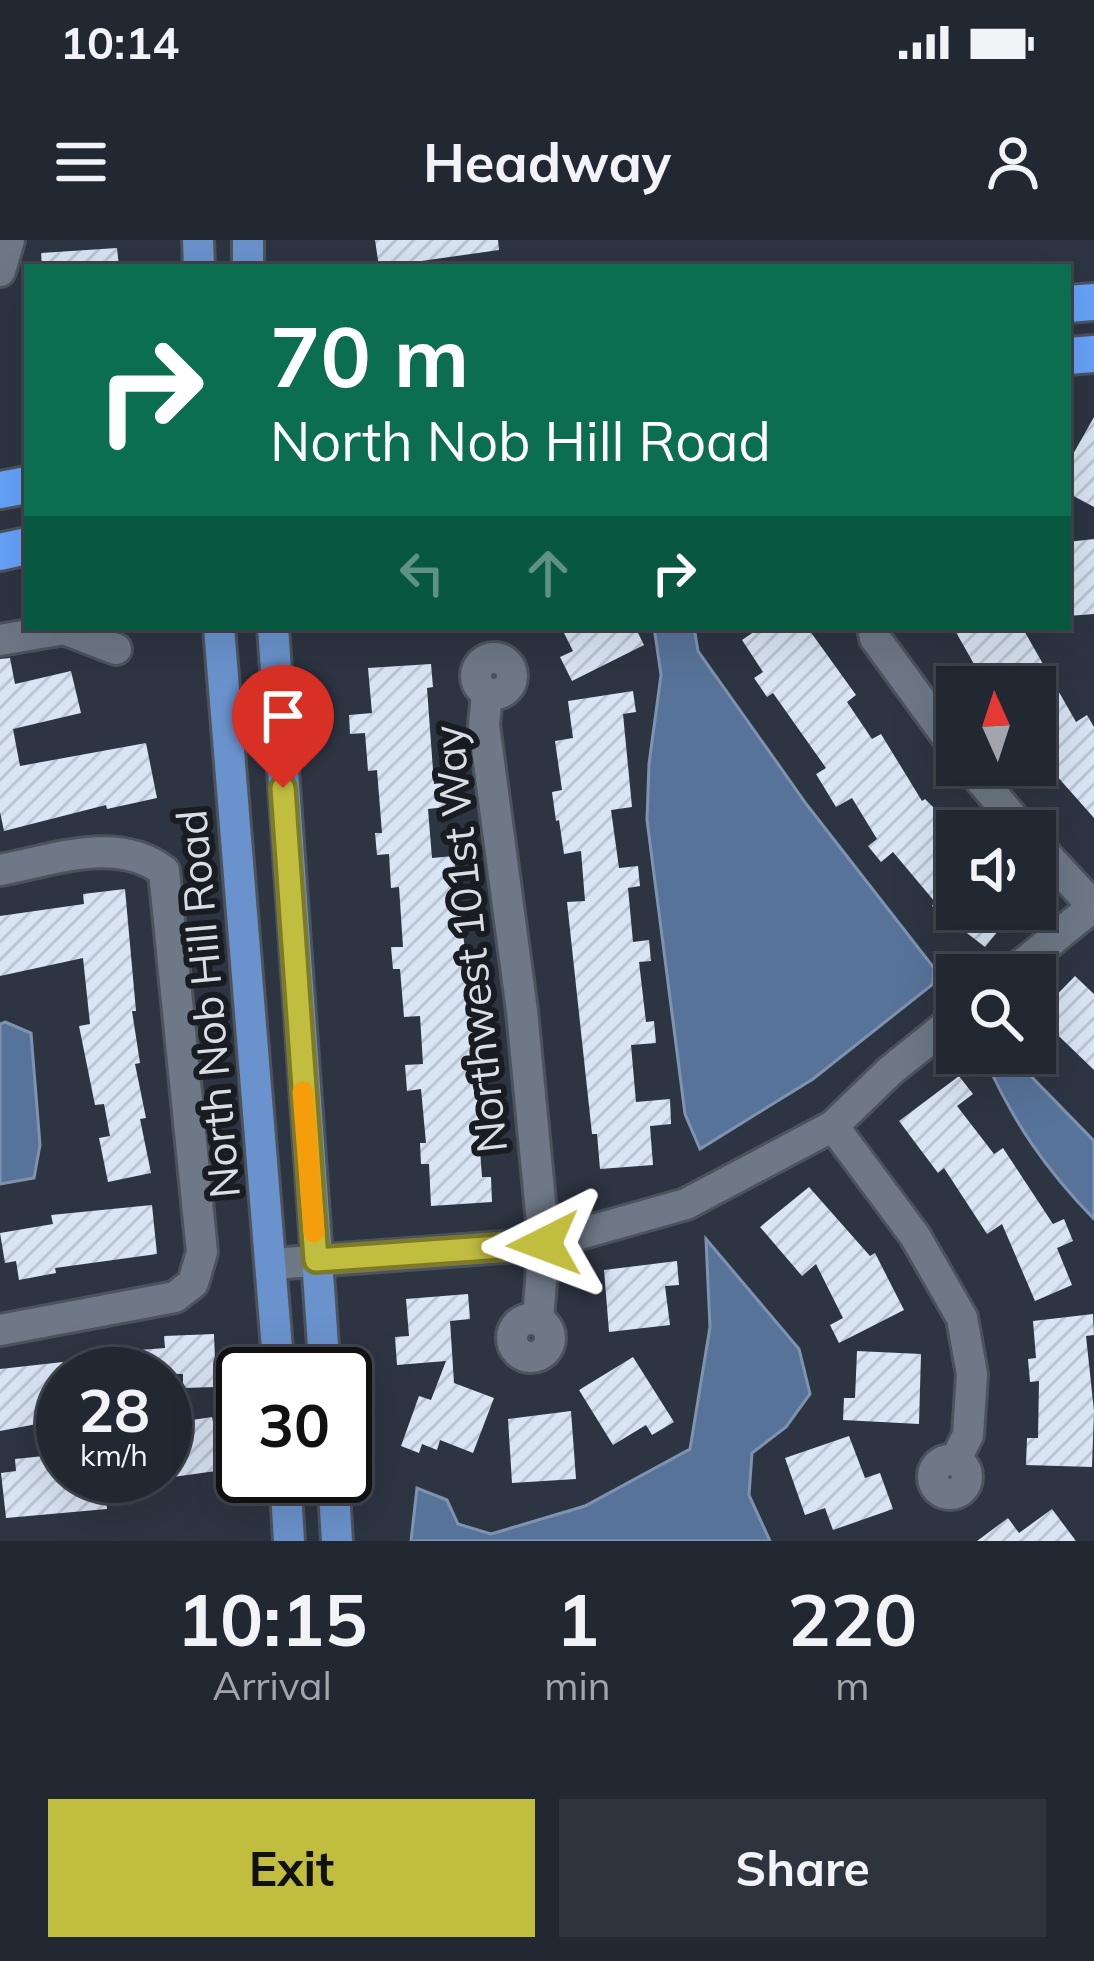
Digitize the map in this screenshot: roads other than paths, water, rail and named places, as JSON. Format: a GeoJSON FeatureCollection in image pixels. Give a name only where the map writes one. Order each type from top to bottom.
{"type":"FeatureCollection","features":[{"type":"Feature","properties":{"kind":"main road","name":"North Nob Hill Road"},"geometry":{"type":"LineString","coordinates":[[219,630],[277,1347]]}},
{"type":"Feature","properties":{"kind":"main road","name":"North Nob Hill Road"},"geometry":{"type":"LineString","coordinates":[[272,630],[323,1347]]}},
{"type":"Feature","properties":{"kind":"main road"},"geometry":{"type":"LineString","coordinates":[[287,1503],[289,1541]]}},
{"type":"Feature","properties":{"kind":"main road"},"geometry":{"type":"LineString","coordinates":[[335,1503],[337,1541]]}},
{"type":"Feature","properties":{"kind":"street"},"geometry":{"type":"LineString","coordinates":[[0,272],[8,240]]}},
{"type":"Feature","properties":{"kind":"street"},"geometry":{"type":"LineString","coordinates":[[0,640],[58,630]]}},
{"type":"Feature","properties":{"kind":"street"},"geometry":{"type":"LineString","coordinates":[[67,630],[116,649]]}},
{"type":"Feature","properties":{"kind":"street"},"geometry":{"type":"LineString","coordinates":[[874,630],[936,721]]}},
{"type":"Feature","properties":{"kind":"street","name":"Northwest 101st Way"},"geometry":{"type":"LineString","coordinates":[[487,694],[484,725],[522,1011],[544,1244],[538,1319]]}},
{"type":"Feature","properties":{"kind":"street"},"geometry":{"type":"LineString","coordinates":[[986,786],[1006,810]]}},
{"type":"Feature","properties":{"kind":"street"},"geometry":{"type":"LineString","coordinates":[[0,869],[109,850],[144,856],[164,871],[202,1252],[193,1283],[175,1297],[0,1330]]}},
{"type":"Feature","properties":{"kind":"street"},"geometry":{"type":"LineString","coordinates":[[1035,954],[1094,907],[1056,866]]}},
{"type":"Feature","properties":{"kind":"street"},"geometry":{"type":"LineString","coordinates":[[272,1264],[544,1244],[686,1204],[833,1126],[936,1034]]}},
{"type":"Feature","properties":{"kind":"street"},"geometry":{"type":"LineString","coordinates":[[833,1126],[915,1236],[962,1318],[972,1374],[968,1435],[955,1461]]}},
{"type":"Feature","properties":{"kind":"water"},"geometry":{"type":"Polygon","coordinates":[[[654,630],[694,630],[698,651],[807,805],[934,968],[933,984],[813,1079],[700,1149],[685,1114],[647,820],[661,675],[654,630]]]}},
{"type":"Feature","properties":{"kind":"water"},"geometry":{"type":"Polygon","coordinates":[[[0,1024],[31,1033],[40,1145],[34,1178],[0,1184],[0,1024]]]}},
{"type":"Feature","properties":{"kind":"water"},"geometry":{"type":"Polygon","coordinates":[[[992,1074],[1029,1074],[1094,1141],[1094,1219],[1032,1145],[992,1074]]]}},
{"type":"Feature","properties":{"kind":"water"},"geometry":{"type":"Polygon","coordinates":[[[706,1239],[799,1349],[810,1394],[786,1427],[752,1453],[749,1495],[770,1541],[411,1541],[417,1488],[447,1500],[458,1524],[491,1534],[585,1506],[690,1449],[710,1327],[706,1239]]]}}]}
